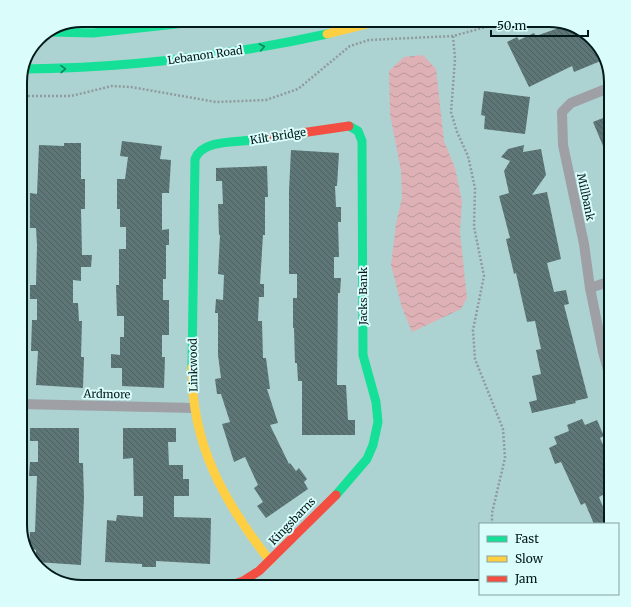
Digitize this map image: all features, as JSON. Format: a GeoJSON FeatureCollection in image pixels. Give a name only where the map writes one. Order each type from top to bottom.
{"type":"FeatureCollection","features":[{"type":"Feature","properties":{"kind":"street"},"geometry":{"type":"LineString","coordinates":[[59,32],[93,33],[148,27]]}},
{"type":"Feature","properties":{"kind":"street","name":"Lebanon Road"},"geometry":{"type":"LineString","coordinates":[[29,69],[90,68],[186,58],[302,39],[353,27]]}},
{"type":"Feature","properties":{"kind":"street","name":"Millbank"},"geometry":{"type":"LineString","coordinates":[[604,90],[571,103],[562,112],[564,145],[604,356]]}},
{"type":"Feature","properties":{"kind":"street","name":"Kilt Bridge"},"geometry":{"type":"LineString","coordinates":[[200,150],[208,145],[256,140],[337,126],[348,125],[356,129]]}},
{"type":"Feature","properties":{"kind":"street","name":"Jacks Bank"},"geometry":{"type":"LineString","coordinates":[[356,129],[362,141],[363,355],[366,372],[379,417],[376,438],[365,460]]}},
{"type":"Feature","properties":{"kind":"street","name":"Linkwood"},"geometry":{"type":"LineString","coordinates":[[200,150],[195,159],[194,167],[192,383],[194,408],[203,445],[215,479],[235,515],[270,560]]}},
{"type":"Feature","properties":{"kind":"street"},"geometry":{"type":"LineString","coordinates":[[590,288],[604,283]]}},
{"type":"Feature","properties":{"kind":"street","name":"Ardmore"},"geometry":{"type":"LineString","coordinates":[[27,404],[194,408]]}},
{"type":"Feature","properties":{"kind":"street","name":"Kingsbarns"},"geometry":{"type":"LineString","coordinates":[[243,580],[252,576],[270,560],[350,479],[365,460]]}},
{"type":"Feature","properties":{"kind":"path"},"geometry":{"type":"LineString","coordinates":[[27,96],[71,96],[112,86],[125,86],[216,102],[266,100],[298,89],[350,46],[369,40],[453,36],[486,27]]}},
{"type":"Feature","properties":{"kind":"path"},"geometry":{"type":"LineString","coordinates":[[453,36],[455,59],[451,112],[457,132],[468,156],[475,188],[474,227],[484,276],[473,330],[475,359],[503,429],[505,458],[492,513],[492,523]]}},
{"type":"Feature","properties":{"kind":"water"},"geometry":{"type":"Polygon","coordinates":[[[423,55],[436,69],[444,141],[455,168],[462,201],[460,232],[467,298],[461,309],[412,332],[402,308],[391,265],[396,224],[402,198],[401,171],[390,114],[389,71],[404,57],[423,55]]]}},
{"type":"Feature","properties":{"kind":"building"},"geometry":{"type":"Polygon","coordinates":[[[559,28],[570,31],[588,43],[600,61],[574,72],[572,66],[529,87],[507,42],[517,37],[519,40],[534,33],[536,36],[559,28]]]}},
{"type":"Feature","properties":{"kind":"building"},"geometry":{"type":"Polygon","coordinates":[[[484,91],[530,97],[525,134],[484,129],[485,116],[481,115],[484,91]]]}},
{"type":"Feature","properties":{"kind":"building"},"geometry":{"type":"Polygon","coordinates":[[[604,118],[604,148],[593,122],[604,118]]]}},
{"type":"Feature","properties":{"kind":"building"},"geometry":{"type":"Polygon","coordinates":[[[122,141],[162,146],[160,159],[171,160],[169,193],[162,193],[162,230],[169,229],[169,245],[166,245],[166,279],[163,279],[163,300],[169,300],[169,335],[162,335],[162,357],[165,357],[164,388],[122,386],[122,368],[111,368],[111,354],[120,355],[120,337],[124,337],[124,316],[117,316],[116,285],[119,285],[119,249],[126,249],[126,227],[120,227],[120,209],[117,209],[117,179],[125,179],[128,157],[120,156],[122,141]]]}},
{"type":"Feature","properties":{"kind":"building"},"geometry":{"type":"Polygon","coordinates":[[[64,143],[81,143],[81,179],[85,179],[85,209],[81,209],[82,255],[92,255],[91,267],[81,267],[81,281],[73,280],[73,303],[78,303],[79,321],[82,321],[81,357],[84,357],[83,388],[36,385],[38,351],[31,351],[32,320],[37,320],[37,299],[30,299],[30,285],[36,285],[37,245],[36,228],[30,228],[30,193],[37,194],[39,145],[64,146],[64,143]]]}},
{"type":"Feature","properties":{"kind":"building"},"geometry":{"type":"Polygon","coordinates":[[[524,145],[523,152],[541,149],[546,175],[532,195],[547,192],[561,259],[547,263],[554,292],[566,290],[569,304],[564,305],[588,398],[575,401],[576,403],[532,413],[529,402],[537,400],[532,376],[541,374],[536,350],[541,349],[535,321],[527,322],[516,273],[514,274],[506,239],[510,238],[499,196],[509,193],[504,171],[510,161],[501,157],[508,149],[524,145]]]}},
{"type":"Feature","properties":{"kind":"building"},"geometry":{"type":"Polygon","coordinates":[[[291,150],[339,153],[337,186],[335,186],[336,207],[341,207],[341,222],[338,222],[339,257],[334,257],[334,278],[341,278],[340,293],[338,293],[337,385],[346,385],[348,420],[355,420],[355,435],[302,435],[302,381],[298,381],[297,363],[295,363],[293,328],[293,298],[297,298],[297,274],[289,274],[289,191],[291,150]]]}},
{"type":"Feature","properties":{"kind":"building"},"geometry":{"type":"Polygon","coordinates":[[[267,166],[268,197],[265,197],[265,235],[263,235],[260,284],[264,284],[264,297],[259,297],[258,321],[262,321],[263,358],[266,358],[270,389],[267,389],[278,423],[270,425],[289,464],[290,463],[296,471],[299,468],[307,479],[304,482],[308,489],[266,518],[257,506],[263,502],[254,488],[258,485],[245,457],[234,462],[222,424],[230,422],[221,394],[217,394],[215,379],[221,378],[218,355],[218,313],[215,313],[216,299],[223,300],[224,275],[218,274],[220,235],[218,204],[223,204],[222,181],[216,181],[216,168],[267,166]]]}},
{"type":"Feature","properties":{"kind":"building"},"geometry":{"type":"Polygon","coordinates":[[[582,419],[585,425],[597,420],[604,436],[600,438],[604,446],[604,494],[599,497],[604,509],[604,523],[594,523],[585,503],[581,505],[561,462],[555,464],[549,448],[557,444],[554,437],[569,431],[567,425],[582,419]]]}},
{"type":"Feature","properties":{"kind":"building"},"geometry":{"type":"Polygon","coordinates":[[[30,428],[79,428],[79,463],[83,463],[84,498],[81,565],[42,562],[36,555],[36,550],[33,549],[31,546],[30,532],[35,532],[37,476],[29,476],[30,462],[38,462],[38,441],[30,441],[30,428]]]}},
{"type":"Feature","properties":{"kind":"building"},"geometry":{"type":"Polygon","coordinates":[[[123,428],[176,428],[176,442],[168,442],[169,465],[183,465],[183,479],[189,479],[189,496],[174,496],[174,517],[211,518],[210,564],[156,561],[156,567],[142,567],[142,564],[105,562],[107,520],[116,521],[117,515],[143,517],[143,496],[134,496],[133,458],[123,459],[123,428]]]}},
{"type":"Feature","properties":{"kind":"traffic: fast"},"geometry":{"type":"LineString","coordinates":[[59,32],[93,33],[148,27]]}},
{"type":"Feature","properties":{"kind":"traffic: fast"},"geometry":{"type":"LineString","coordinates":[[29,69],[100,66],[176,59],[252,49],[327,34]]}},
{"type":"Feature","properties":{"kind":"traffic: fast"},"geometry":{"type":"LineString","coordinates":[[336,495],[367,459],[373,445],[378,422],[376,402],[363,355],[362,141],[358,131],[349,126]]}},
{"type":"Feature","properties":{"kind":"traffic: fast"},"geometry":{"type":"LineString","coordinates":[[192,367],[195,159],[199,152],[214,144],[260,139]]}},
{"type":"Feature","properties":{"kind":"traffic: slow"},"geometry":{"type":"LineString","coordinates":[[327,34],[355,27]]}},
{"type":"Feature","properties":{"kind":"traffic: slow"},"geometry":{"type":"LineString","coordinates":[[192,367],[193,395],[197,422],[213,471],[238,517],[270,561]]}},
{"type":"Feature","properties":{"kind":"traffic: jam"},"geometry":{"type":"LineString","coordinates":[[260,139],[349,126]]}},
{"type":"Feature","properties":{"kind":"traffic: jam"},"geometry":{"type":"LineString","coordinates":[[245,580],[259,571],[336,495]]}}]}
